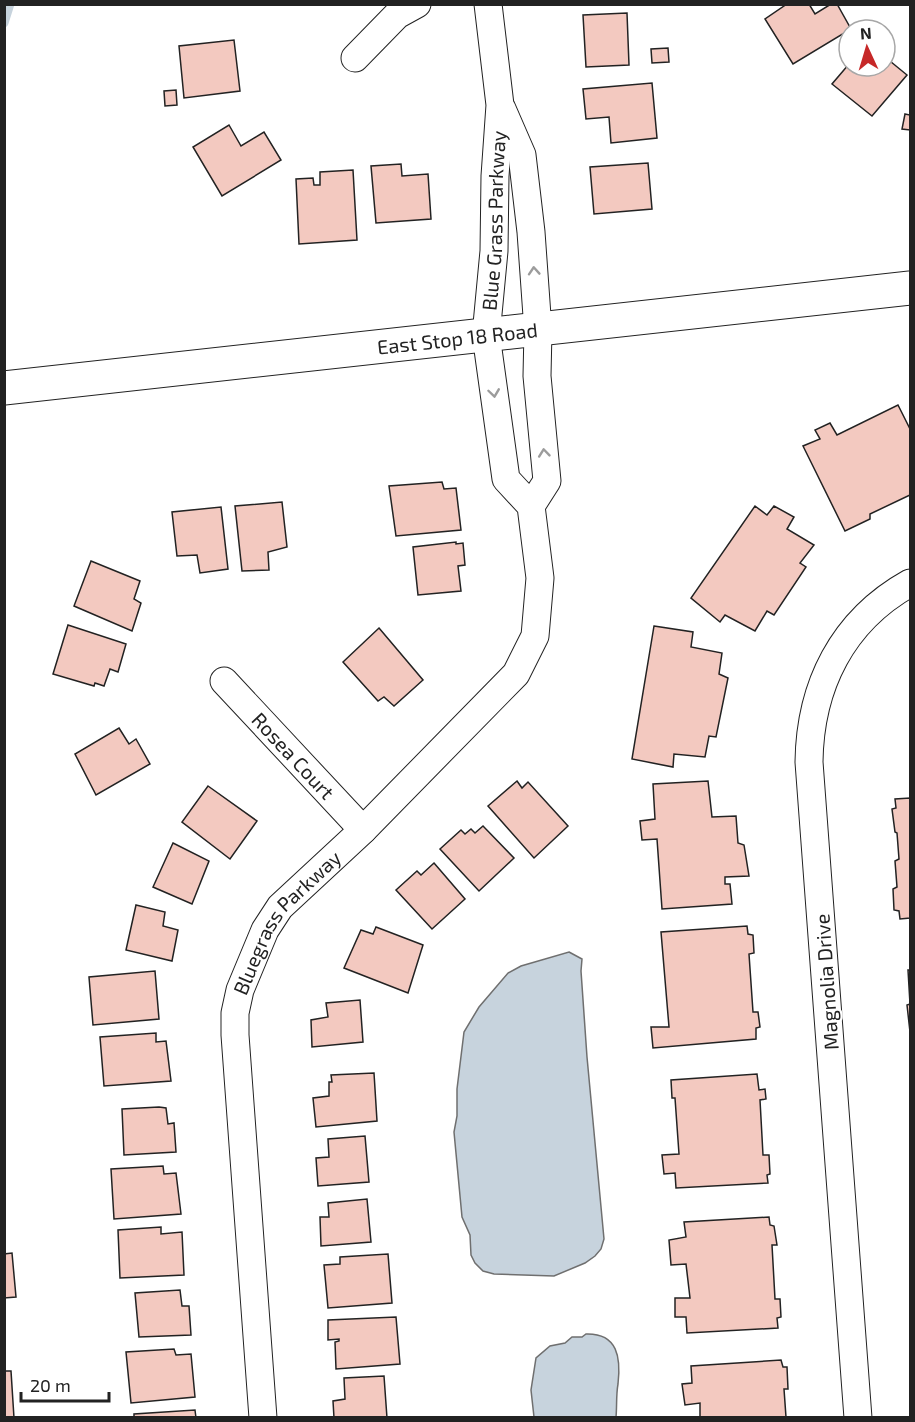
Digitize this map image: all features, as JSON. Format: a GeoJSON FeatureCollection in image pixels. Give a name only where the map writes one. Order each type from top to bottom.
{"type":"FeatureCollection","features":[{"type":"Feature","properties":{"kind":"street"},"geometry":{"type":"LineString","coordinates":[[355,58],[397,15],[417,4]]}},
{"type":"Feature","properties":{"kind":"street","name":"Blue Grass Parkway"},"geometry":{"type":"LineString","coordinates":[[486,335],[494,251],[495,176],[500,105],[488,4]]}},
{"type":"Feature","properties":{"kind":"street","name":"Blue Grass Parkway"},"geometry":{"type":"LineString","coordinates":[[500,105],[522,155],[531,232],[538,330]]}},
{"type":"Feature","properties":{"kind":"street","name":"East Stop 18 Road"},"geometry":{"type":"LineString","coordinates":[[4,388],[910,288]]}},
{"type":"Feature","properties":{"kind":"street"},"geometry":{"type":"LineString","coordinates":[[486,335],[506,478],[531,506],[547,481],[537,376],[538,330]]}},
{"type":"Feature","properties":{"kind":"street","name":"Bluegrass Parkway"},"geometry":{"type":"LineString","coordinates":[[263,1418],[236,1055],[236,1013],[240,990],[265,930],[280,907],[363,830],[516,674],[535,636],[540,578],[531,506]]}},
{"type":"Feature","properties":{"kind":"street","name":"Magnolia Drive"},"geometry":{"type":"LineString","coordinates":[[858,1418],[809,762],[810,735],[813,711],[834,657],[847,639],[882,601],[910,583]]}},
{"type":"Feature","properties":{"kind":"street","name":"Rosea Court"},"geometry":{"type":"LineString","coordinates":[[224,681],[363,830]]}},
{"type":"Feature","properties":{"kind":"shaded area"},"geometry":{"type":"Polygon","coordinates":[[[569,952],[582,959],[587,1057],[604,1239],[601,1249],[595,1256],[585,1263],[554,1276],[494,1274],[483,1271],[475,1263],[471,1255],[470,1235],[462,1217],[454,1132],[464,1032],[479,1007],[508,973],[521,966],[569,952]]]}},
{"type":"Feature","properties":{"kind":"shaded area"},"geometry":{"type":"Polygon","coordinates":[[[586,1334],[605,1338],[611,1343],[618,1356],[616,1417],[534,1417],[531,1390],[536,1358],[550,1346],[565,1343],[572,1337],[582,1337],[586,1334]]]}},
{"type":"Feature","properties":{"kind":"building"},"geometry":{"type":"Polygon","coordinates":[[[787,4],[809,4],[815,14],[831,4],[837,4],[845,18],[837,18],[837,37],[793,64],[765,19],[787,4]]]}},
{"type":"Feature","properties":{"kind":"building"},"geometry":{"type":"Polygon","coordinates":[[[627,13],[629,65],[586,67],[583,15],[627,13]]]}},
{"type":"Feature","properties":{"kind":"building"},"geometry":{"type":"Polygon","coordinates":[[[234,40],[240,91],[184,98],[179,46],[234,40]]]}},
{"type":"Feature","properties":{"kind":"building"},"geometry":{"type":"Polygon","coordinates":[[[668,48],[669,62],[652,63],[651,49],[668,48]]]}},
{"type":"Feature","properties":{"kind":"building"},"geometry":{"type":"Polygon","coordinates":[[[897,67],[907,75],[872,116],[832,84],[837,78],[897,78],[897,67]]]}},
{"type":"Feature","properties":{"kind":"building"},"geometry":{"type":"Polygon","coordinates":[[[652,83],[657,138],[611,143],[609,117],[586,119],[583,89],[652,83]]]}},
{"type":"Feature","properties":{"kind":"building"},"geometry":{"type":"Polygon","coordinates":[[[176,90],[177,105],[165,106],[164,91],[176,90]]]}},
{"type":"Feature","properties":{"kind":"building"},"geometry":{"type":"Polygon","coordinates":[[[905,114],[910,115],[910,130],[902,129],[905,114]]]}},
{"type":"Feature","properties":{"kind":"building"},"geometry":{"type":"Polygon","coordinates":[[[229,125],[241,146],[264,132],[281,160],[222,196],[193,147],[229,125]]]}},
{"type":"Feature","properties":{"kind":"building"},"geometry":{"type":"Polygon","coordinates":[[[648,163],[652,209],[594,214],[590,167],[648,163]]]}},
{"type":"Feature","properties":{"kind":"building"},"geometry":{"type":"Polygon","coordinates":[[[401,164],[402,176],[428,174],[431,219],[376,223],[371,166],[401,164]]]}},
{"type":"Feature","properties":{"kind":"building"},"geometry":{"type":"Polygon","coordinates":[[[353,170],[357,240],[299,244],[296,179],[313,178],[314,185],[320,185],[320,172],[353,170]]]}},
{"type":"Feature","properties":{"kind":"building"},"geometry":{"type":"Polygon","coordinates":[[[898,405],[910,429],[910,495],[870,514],[870,519],[845,531],[803,446],[820,439],[815,430],[830,423],[837,435],[898,405]]]}},
{"type":"Feature","properties":{"kind":"building"},"geometry":{"type":"Polygon","coordinates":[[[442,482],[444,489],[456,488],[461,530],[396,536],[389,486],[442,482]]]}},
{"type":"Feature","properties":{"kind":"building"},"geometry":{"type":"Polygon","coordinates":[[[282,502],[287,547],[268,552],[269,570],[242,571],[235,506],[282,502]]]}},
{"type":"Feature","properties":{"kind":"building"},"geometry":{"type":"Polygon","coordinates":[[[755,506],[767,515],[774,506],[794,517],[787,529],[814,545],[800,563],[806,567],[774,615],[767,611],[755,631],[725,615],[720,622],[691,598],[755,506]]]}},
{"type":"Feature","properties":{"kind":"building"},"geometry":{"type":"Polygon","coordinates":[[[221,507],[228,569],[200,573],[197,555],[177,556],[172,512],[221,507]]]}},
{"type":"Feature","properties":{"kind":"building"},"geometry":{"type":"Polygon","coordinates":[[[456,542],[456,544],[463,543],[465,565],[458,566],[461,591],[418,595],[413,547],[456,542]]]}},
{"type":"Feature","properties":{"kind":"building"},"geometry":{"type":"Polygon","coordinates":[[[91,561],[140,581],[134,599],[141,603],[132,631],[74,606],[91,561]]]}},
{"type":"Feature","properties":{"kind":"building"},"geometry":{"type":"Polygon","coordinates":[[[68,625],[126,644],[118,672],[110,669],[104,686],[95,683],[94,686],[53,674],[68,625]]]}},
{"type":"Feature","properties":{"kind":"building"},"geometry":{"type":"Polygon","coordinates":[[[654,626],[693,632],[691,647],[722,653],[719,674],[728,678],[716,737],[709,736],[705,757],[674,754],[673,767],[632,759],[654,626]]]}},
{"type":"Feature","properties":{"kind":"building"},"geometry":{"type":"Polygon","coordinates":[[[379,628],[423,680],[394,706],[384,697],[378,701],[343,662],[379,628]]]}},
{"type":"Feature","properties":{"kind":"building"},"geometry":{"type":"Polygon","coordinates":[[[119,728],[129,744],[136,739],[150,764],[96,795],[75,754],[119,728]]]}},
{"type":"Feature","properties":{"kind":"building"},"geometry":{"type":"Polygon","coordinates":[[[517,781],[522,788],[528,782],[568,826],[534,858],[488,806],[517,781]]]}},
{"type":"Feature","properties":{"kind":"building"},"geometry":{"type":"Polygon","coordinates":[[[708,781],[712,817],[736,816],[738,843],[744,845],[749,876],[725,877],[725,884],[730,884],[732,904],[662,909],[657,839],[642,840],[640,821],[655,819],[653,784],[708,781]]]}},
{"type":"Feature","properties":{"kind":"building"},"geometry":{"type":"Polygon","coordinates":[[[208,786],[257,821],[230,859],[182,822],[208,786]]]}},
{"type":"Feature","properties":{"kind":"building"},"geometry":{"type":"Polygon","coordinates":[[[910,798],[910,918],[900,919],[899,911],[894,910],[893,889],[897,887],[895,861],[899,859],[892,809],[896,808],[895,799],[910,798]]]}},
{"type":"Feature","properties":{"kind":"building"},"geometry":{"type":"Polygon","coordinates":[[[483,826],[514,858],[479,891],[440,849],[461,830],[465,834],[471,829],[475,833],[483,826]]]}},
{"type":"Feature","properties":{"kind":"building"},"geometry":{"type":"Polygon","coordinates":[[[173,843],[209,861],[192,904],[153,887],[173,843]]]}},
{"type":"Feature","properties":{"kind":"building"},"geometry":{"type":"Polygon","coordinates":[[[434,863],[465,899],[432,929],[396,890],[417,871],[421,875],[434,863]]]}},
{"type":"Feature","properties":{"kind":"building"},"geometry":{"type":"Polygon","coordinates":[[[136,905],[165,912],[163,926],[178,930],[172,961],[126,950],[136,905]]]}},
{"type":"Feature","properties":{"kind":"building"},"geometry":{"type":"Polygon","coordinates":[[[747,926],[748,934],[753,935],[754,953],[749,954],[753,1012],[758,1012],[760,1027],[756,1028],[756,1039],[653,1048],[651,1027],[669,1027],[661,932],[747,926]]]}},
{"type":"Feature","properties":{"kind":"building"},"geometry":{"type":"Polygon","coordinates":[[[376,927],[423,945],[408,993],[344,968],[361,930],[373,934],[376,927]]]}},
{"type":"Feature","properties":{"kind":"building"},"geometry":{"type":"Polygon","coordinates":[[[908,970],[910,970],[910,1004],[908,970]]]}},
{"type":"Feature","properties":{"kind":"building"},"geometry":{"type":"Polygon","coordinates":[[[155,971],[159,1019],[93,1025],[89,977],[155,971]]]}},
{"type":"Feature","properties":{"kind":"building"},"geometry":{"type":"Polygon","coordinates":[[[360,1000],[363,1042],[312,1047],[311,1020],[328,1017],[326,1003],[360,1000]]]}},
{"type":"Feature","properties":{"kind":"building"},"geometry":{"type":"Polygon","coordinates":[[[910,1004],[910,1032],[907,1005],[910,1004]]]}},
{"type":"Feature","properties":{"kind":"building"},"geometry":{"type":"Polygon","coordinates":[[[156,1033],[156,1042],[166,1041],[171,1081],[104,1086],[100,1037],[156,1033]]]}},
{"type":"Feature","properties":{"kind":"building"},"geometry":{"type":"Polygon","coordinates":[[[374,1073],[377,1121],[316,1127],[313,1098],[329,1096],[331,1075],[374,1073]]]}},
{"type":"Feature","properties":{"kind":"building"},"geometry":{"type":"Polygon","coordinates":[[[757,1074],[759,1090],[765,1089],[766,1099],[760,1100],[763,1155],[769,1155],[768,1183],[676,1188],[675,1173],[664,1174],[662,1155],[679,1154],[675,1098],[672,1098],[671,1080],[757,1074]]]}},
{"type":"Feature","properties":{"kind":"building"},"geometry":{"type":"Polygon","coordinates":[[[166,1108],[168,1124],[174,1123],[176,1152],[124,1155],[122,1109],[166,1108]]]}},
{"type":"Feature","properties":{"kind":"building"},"geometry":{"type":"Polygon","coordinates":[[[365,1136],[369,1182],[318,1186],[316,1158],[329,1157],[328,1139],[365,1136]]]}},
{"type":"Feature","properties":{"kind":"building"},"geometry":{"type":"Polygon","coordinates":[[[163,1166],[164,1174],[176,1173],[181,1214],[114,1219],[111,1169],[163,1166]]]}},
{"type":"Feature","properties":{"kind":"building"},"geometry":{"type":"Polygon","coordinates":[[[367,1199],[371,1242],[321,1246],[320,1217],[329,1217],[328,1203],[367,1199]]]}},
{"type":"Feature","properties":{"kind":"building"},"geometry":{"type":"Polygon","coordinates":[[[769,1217],[770,1225],[774,1226],[777,1245],[772,1245],[775,1299],[780,1299],[781,1317],[777,1318],[778,1328],[687,1333],[686,1317],[675,1317],[675,1298],[690,1298],[686,1264],[671,1265],[669,1240],[686,1237],[684,1222],[769,1217]]]}},
{"type":"Feature","properties":{"kind":"building"},"geometry":{"type":"Polygon","coordinates":[[[161,1227],[161,1234],[182,1232],[184,1275],[120,1278],[118,1230],[161,1227]]]}},
{"type":"Feature","properties":{"kind":"building"},"geometry":{"type":"Polygon","coordinates":[[[12,1253],[16,1297],[4,1298],[4,1254],[12,1253]]]}},
{"type":"Feature","properties":{"kind":"building"},"geometry":{"type":"Polygon","coordinates":[[[388,1254],[392,1303],[328,1308],[324,1265],[340,1264],[340,1257],[388,1254]]]}},
{"type":"Feature","properties":{"kind":"building"},"geometry":{"type":"Polygon","coordinates":[[[180,1290],[182,1306],[189,1306],[191,1335],[139,1337],[135,1293],[180,1290]]]}},
{"type":"Feature","properties":{"kind":"building"},"geometry":{"type":"Polygon","coordinates":[[[396,1317],[400,1364],[336,1369],[335,1342],[339,1339],[328,1340],[328,1320],[396,1317]]]}},
{"type":"Feature","properties":{"kind":"building"},"geometry":{"type":"Polygon","coordinates":[[[174,1349],[176,1355],[191,1354],[195,1397],[131,1403],[126,1352],[174,1349]]]}},
{"type":"Feature","properties":{"kind":"building"},"geometry":{"type":"Polygon","coordinates":[[[781,1360],[783,1367],[787,1367],[788,1389],[784,1389],[786,1417],[700,1418],[700,1403],[685,1405],[682,1384],[692,1383],[691,1366],[781,1360]]]}},
{"type":"Feature","properties":{"kind":"building"},"geometry":{"type":"Polygon","coordinates":[[[4,1371],[11,1371],[14,1418],[4,1418],[4,1371]]]}},
{"type":"Feature","properties":{"kind":"building"},"geometry":{"type":"Polygon","coordinates":[[[384,1376],[387,1418],[334,1418],[333,1401],[345,1399],[344,1378],[384,1376]]]}},
{"type":"Feature","properties":{"kind":"building"},"geometry":{"type":"Polygon","coordinates":[[[195,1410],[196,1418],[134,1418],[134,1414],[195,1410]]]}},
{"type":"Feature","properties":{"kind":"waterway"},"geometry":{"type":"LineString","coordinates":[[4,23],[10,4]]}}]}
